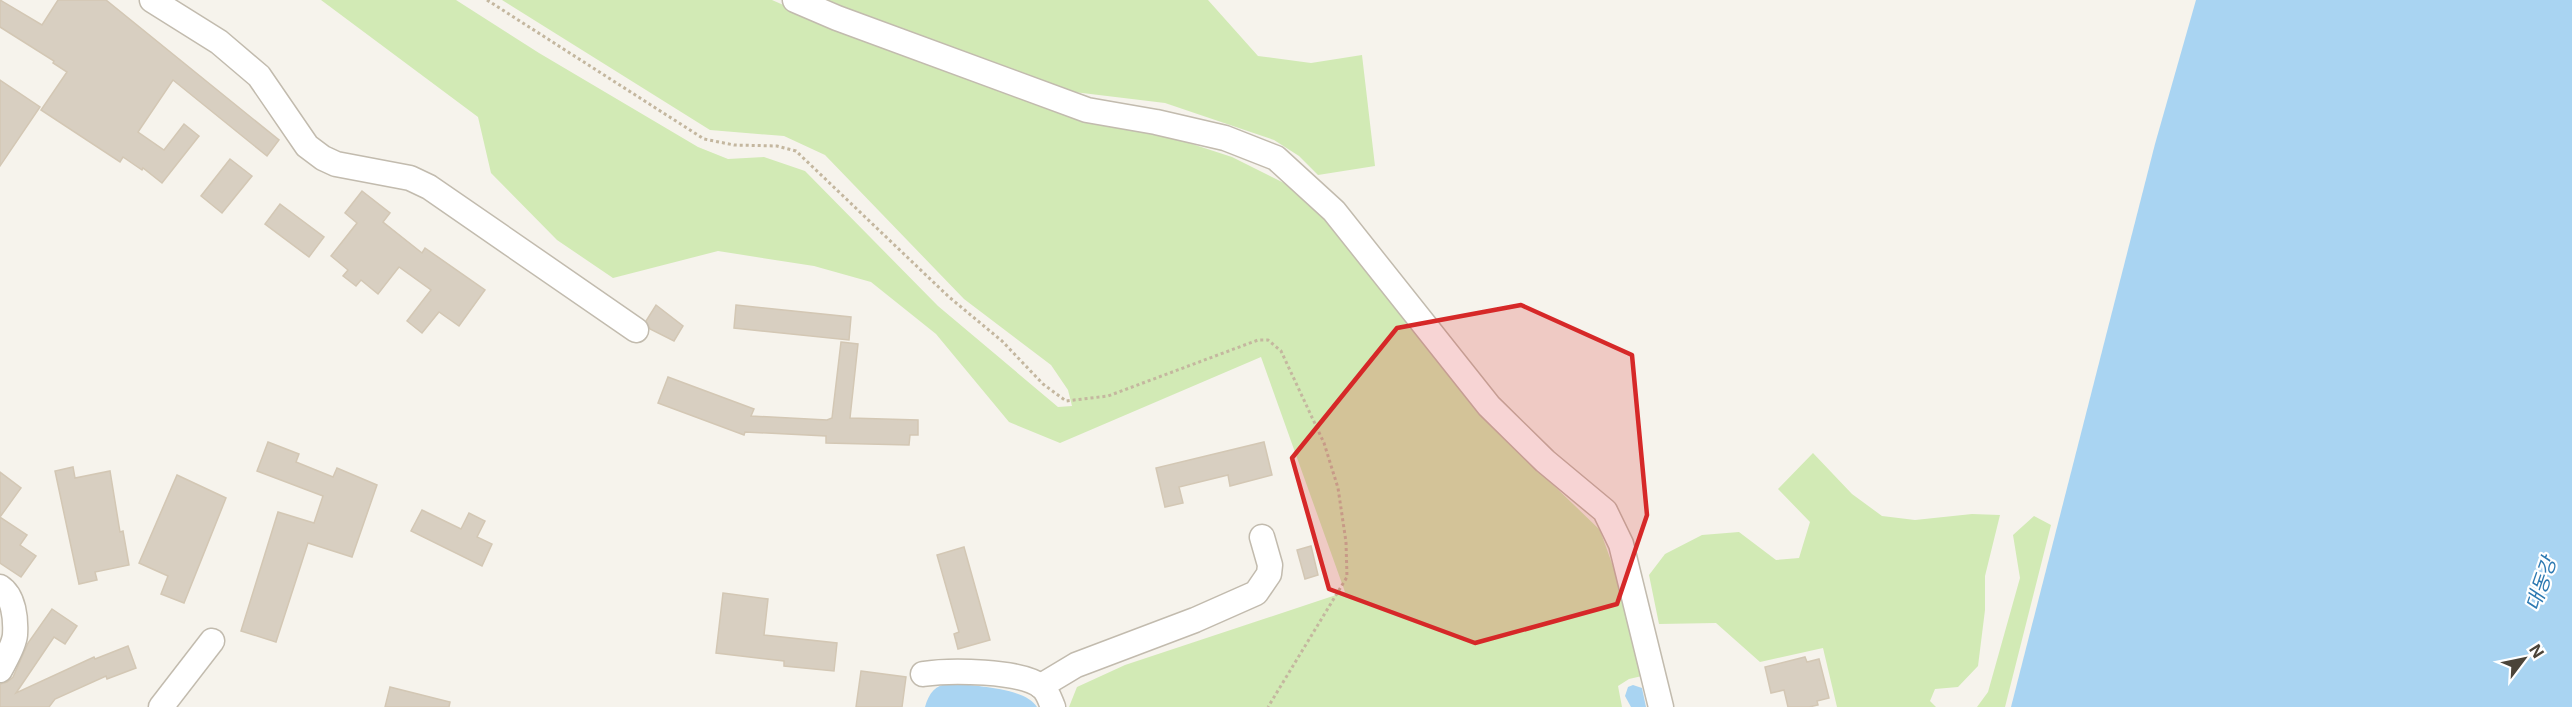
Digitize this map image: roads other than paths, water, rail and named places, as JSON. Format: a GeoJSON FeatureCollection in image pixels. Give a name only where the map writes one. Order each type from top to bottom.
{"type":"FeatureCollection","features":[{"type":"Feature","properties":{"kind":"street"},"geometry":{"type":"LineString","coordinates":[[152,0],[219,42],[259,76],[307,146],[323,158],[336,164],[410,178],[429,187],[636,330]]}},
{"type":"Feature","properties":{"kind":"street"},"geometry":{"type":"LineString","coordinates":[[795,0],[837,18],[1087,110],[1156,122],[1225,138],[1276,158],[1334,211],[1489,406],[1545,461],[1605,511],[1621,544],[1661,707]]}},
{"type":"Feature","properties":{"kind":"street"},"geometry":{"type":"LineString","coordinates":[[1041,686],[1076,664],[1195,620],[1256,592],[1269,574],[1270,565],[1262,537]]}},
{"type":"Feature","properties":{"kind":"street"},"geometry":{"type":"LineString","coordinates":[[0,587],[7,592],[13,610],[15,637],[0,670]]}},
{"type":"Feature","properties":{"kind":"street"},"geometry":{"type":"LineString","coordinates":[[161,707],[212,641]]}},
{"type":"Feature","properties":{"kind":"street"},"geometry":{"type":"LineString","coordinates":[[923,674],[944,671],[977,672],[1014,677],[1041,686],[1047,692],[1053,707]]}},
{"type":"Feature","properties":{"kind":"water","name":"대동강"},"geometry":{"type":"Polygon","coordinates":[[[2196,0],[2572,0],[2572,707],[2011,707],[2155,144],[2196,0]]]}},
{"type":"Feature","properties":{"kind":"water"},"geometry":{"type":"Polygon","coordinates":[[[950,683],[1010,691],[1031,700],[1037,707],[925,707],[933,690],[950,683]]]}},
{"type":"Feature","properties":{"kind":"water"},"geometry":{"type":"Polygon","coordinates":[[[1633,685],[1642,688],[1646,707],[1631,707],[1625,696],[1628,687],[1633,685]]]}}]}
